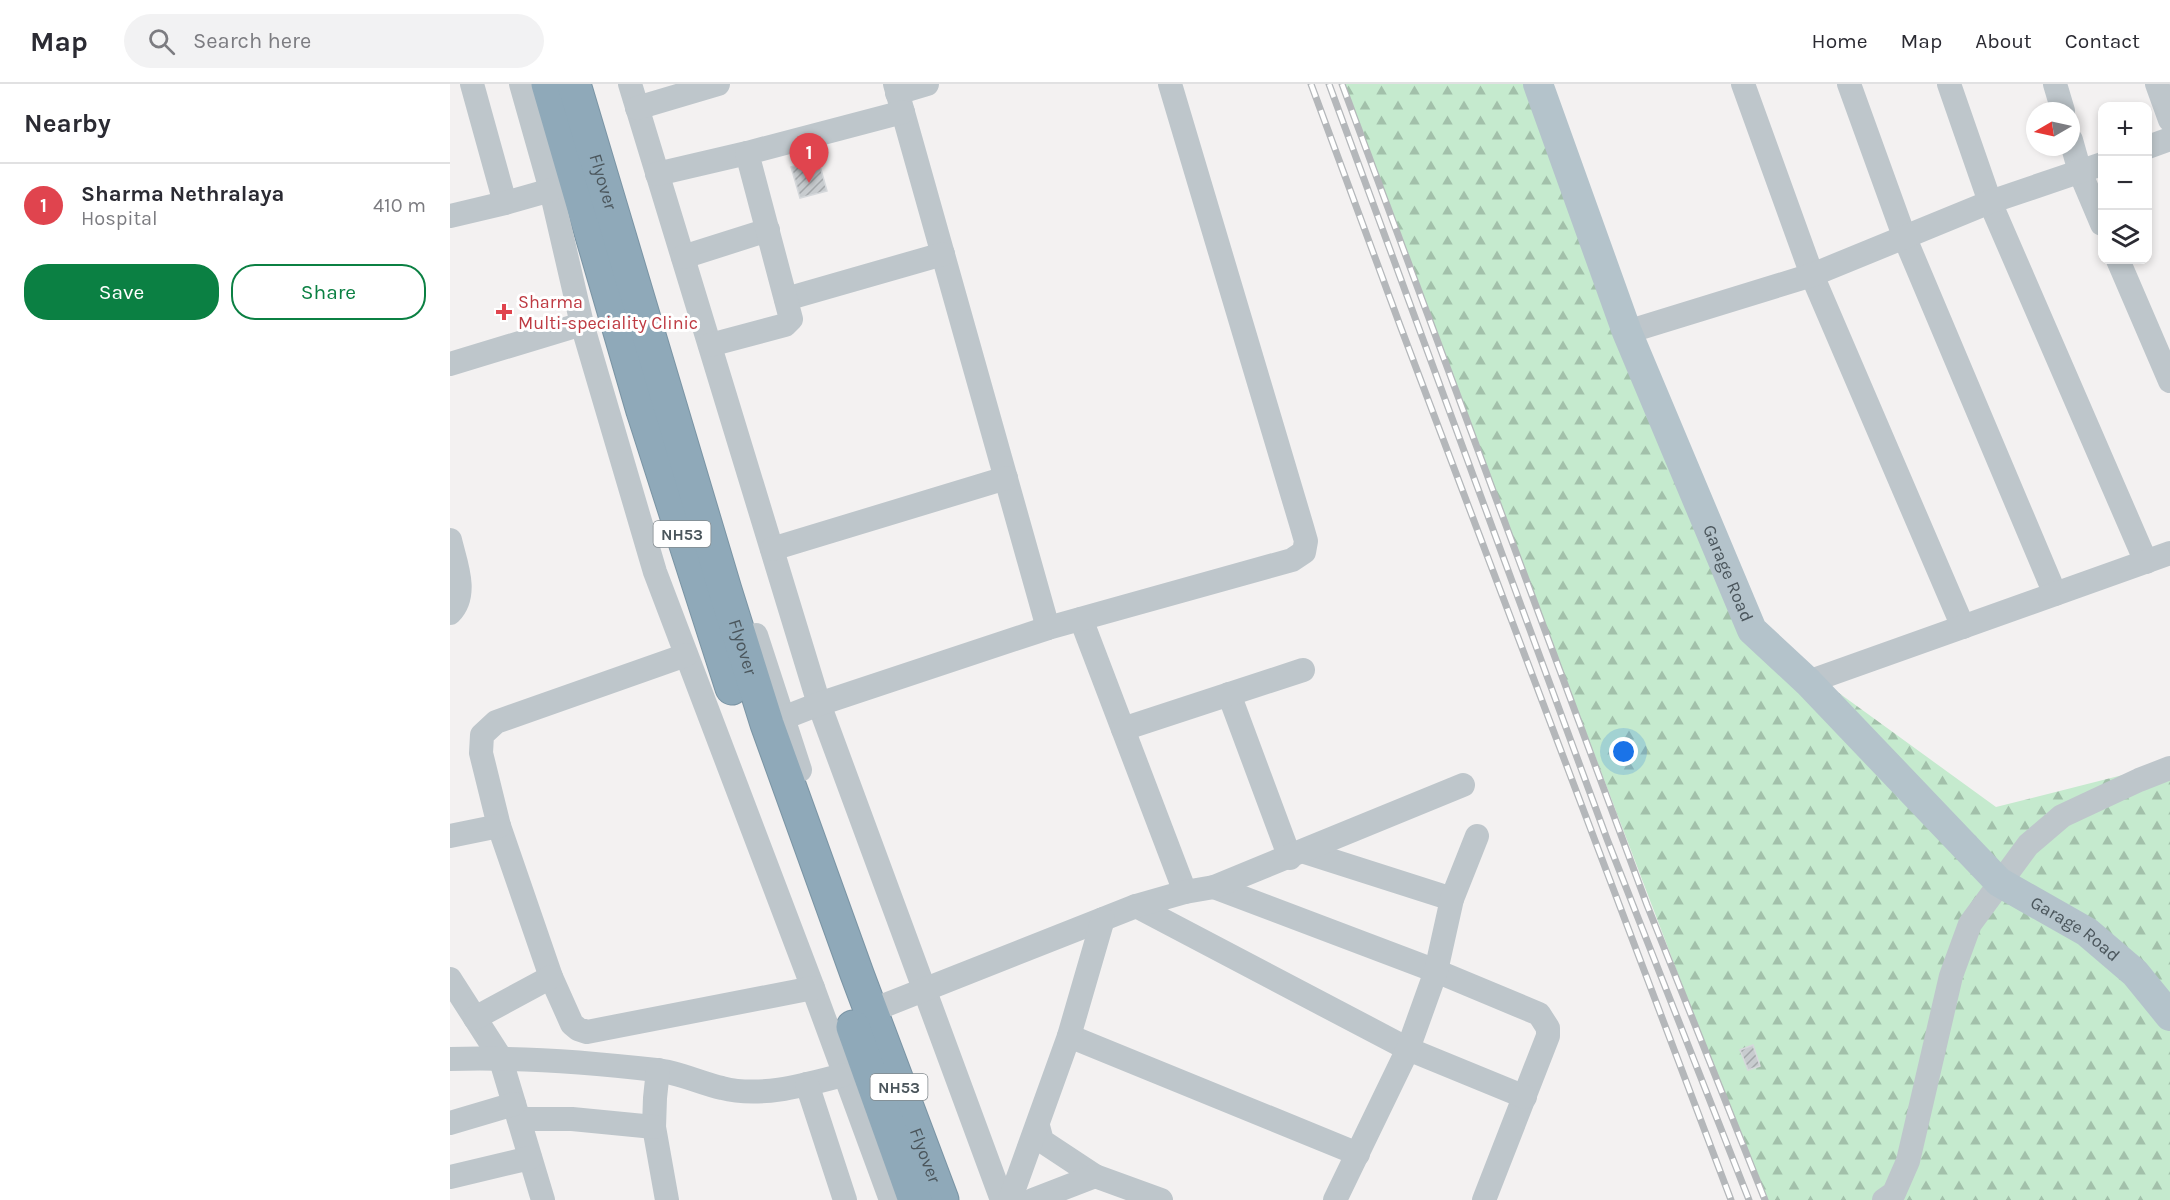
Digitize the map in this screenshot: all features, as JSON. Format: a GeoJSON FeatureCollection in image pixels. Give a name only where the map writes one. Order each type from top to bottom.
{"type":"FeatureCollection","features":[{"type":"Feature","properties":{"kind":"highway","name":"Flyover"},"geometry":{"type":"LineString","coordinates":[[548,84],[643,411],[692,567],[743,722],[915,1200]]}},
{"type":"Feature","properties":{"kind":"highway","name":"Flyover"},"geometry":{"type":"LineString","coordinates":[[573,84],[763,713],[835,980],[942,1200]]}},
{"type":"Feature","properties":{"kind":"main road","name":"Garage Road"},"geometry":{"type":"LineString","coordinates":[[1538,84],[1627,332],[1752,630],[1808,682],[1999,882],[2087,932],[2135,973],[2170,1016]]}},
{"type":"Feature","properties":{"kind":"street"},"geometry":{"type":"LineString","coordinates":[[472,84],[505,203]]}},
{"type":"Feature","properties":{"kind":"street"},"geometry":{"type":"LineString","coordinates":[[521,84],[550,190],[582,324],[656,572],[686,655],[835,980],[843,1075],[891,1200]]}},
{"type":"Feature","properties":{"kind":"street"},"geometry":{"type":"LineString","coordinates":[[589,84],[688,426],[820,830],[883,1006],[958,1200]]}},
{"type":"Feature","properties":{"kind":"street"},"geometry":{"type":"LineString","coordinates":[[630,84],[819,704],[1002,1200]]}},
{"type":"Feature","properties":{"kind":"street"},"geometry":{"type":"LineString","coordinates":[[637,108],[718,84]]}},
{"type":"Feature","properties":{"kind":"street"},"geometry":{"type":"LineString","coordinates":[[657,174],[747,153],[927,84]]}},
{"type":"Feature","properties":{"kind":"street"},"geometry":{"type":"LineString","coordinates":[[783,718],[1048,628],[1292,560],[1304,552],[1306,541],[1302,526],[1170,84]]}},
{"type":"Feature","properties":{"kind":"street"},"geometry":{"type":"LineString","coordinates":[[1743,84],[1812,275],[1963,627]]}},
{"type":"Feature","properties":{"kind":"street"},"geometry":{"type":"LineString","coordinates":[[1849,84],[1904,236],[2055,594]]}},
{"type":"Feature","properties":{"kind":"street"},"geometry":{"type":"LineString","coordinates":[[1949,84],[1990,202],[2146,562]]}},
{"type":"Feature","properties":{"kind":"street"},"geometry":{"type":"LineString","coordinates":[[2055,84],[2060,102]]}},
{"type":"Feature","properties":{"kind":"street"},"geometry":{"type":"LineString","coordinates":[[2157,84],[2170,120]]}},
{"type":"Feature","properties":{"kind":"street"},"geometry":{"type":"LineString","coordinates":[[898,96],[1048,628]]}},
{"type":"Feature","properties":{"kind":"street"},"geometry":{"type":"LineString","coordinates":[[2152,146],[2170,139]]}},
{"type":"Feature","properties":{"kind":"street"},"geometry":{"type":"LineString","coordinates":[[710,345],[785,325],[791,319],[747,153]]}},
{"type":"Feature","properties":{"kind":"street"},"geometry":{"type":"LineString","coordinates":[[2080,153],[2091,168],[2100,210]]}},
{"type":"Feature","properties":{"kind":"street"},"geometry":{"type":"LineString","coordinates":[[1627,332],[1812,275],[1990,202],[2091,168]]}},
{"type":"Feature","properties":{"kind":"street"},"geometry":{"type":"LineString","coordinates":[[450,216],[550,190]]}},
{"type":"Feature","properties":{"kind":"street"},"geometry":{"type":"LineString","coordinates":[[683,257],[768,231]]}},
{"type":"Feature","properties":{"kind":"street"},"geometry":{"type":"LineString","coordinates":[[786,299],[943,254]]}},
{"type":"Feature","properties":{"kind":"street"},"geometry":{"type":"LineString","coordinates":[[2120,264],[2170,381]]}},
{"type":"Feature","properties":{"kind":"street"},"geometry":{"type":"LineString","coordinates":[[450,364],[582,324]]}},
{"type":"Feature","properties":{"kind":"street"},"geometry":{"type":"LineString","coordinates":[[772,549],[1006,478]]}},
{"type":"Feature","properties":{"kind":"street"},"geometry":{"type":"LineString","coordinates":[[450,540],[460,586],[458,600],[450,613]]}},
{"type":"Feature","properties":{"kind":"street"},"geometry":{"type":"LineString","coordinates":[[1808,682],[2170,553]]}},
{"type":"Feature","properties":{"kind":"street"},"geometry":{"type":"LineString","coordinates":[[1081,619],[1185,892]]}},
{"type":"Feature","properties":{"kind":"street"},"geometry":{"type":"LineString","coordinates":[[686,655],[496,722],[482,735],[481,753],[500,826],[551,977],[572,1024],[587,1032],[835,980]]}},
{"type":"Feature","properties":{"kind":"street"},"geometry":{"type":"LineString","coordinates":[[1123,729],[1303,670]]}},
{"type":"Feature","properties":{"kind":"street"},"geometry":{"type":"LineString","coordinates":[[1229,694],[1297,855]]}},
{"type":"Feature","properties":{"kind":"street"},"geometry":{"type":"LineString","coordinates":[[1884,1200],[1894,1193],[1908,1161],[1951,976],[1970,924],[2028,845],[2062,816],[2170,768]]}},
{"type":"Feature","properties":{"kind":"street"},"geometry":{"type":"LineString","coordinates":[[883,1006],[1136,906],[1185,892],[1214,887],[1297,855],[1463,785]]}},
{"type":"Feature","properties":{"kind":"street"},"geometry":{"type":"LineString","coordinates":[[450,836],[500,826]]}},
{"type":"Feature","properties":{"kind":"street"},"geometry":{"type":"LineString","coordinates":[[1335,1200],[1408,1049],[1436,971],[1452,898],[1477,836]]}},
{"type":"Feature","properties":{"kind":"street"},"geometry":{"type":"LineString","coordinates":[[1297,855],[1452,898]]}},
{"type":"Feature","properties":{"kind":"street"},"geometry":{"type":"LineString","coordinates":[[1214,887],[1436,971],[1539,1014],[1548,1028],[1548,1036],[1484,1200]]}},
{"type":"Feature","properties":{"kind":"street"},"geometry":{"type":"LineString","coordinates":[[1136,906],[1408,1049],[1525,1097]]}},
{"type":"Feature","properties":{"kind":"street"},"geometry":{"type":"LineString","coordinates":[[1010,1200],[1069,1036],[1103,919]]}},
{"type":"Feature","properties":{"kind":"street"},"geometry":{"type":"LineString","coordinates":[[475,1018],[551,977]]}},
{"type":"Feature","properties":{"kind":"street"},"geometry":{"type":"LineString","coordinates":[[450,980],[500,1057],[536,1179],[450,1177]]}},
{"type":"Feature","properties":{"kind":"street"},"geometry":{"type":"LineString","coordinates":[[1069,1036],[1358,1154]]}},
{"type":"Feature","properties":{"kind":"street"},"geometry":{"type":"LineString","coordinates":[[450,1059],[500,1057],[658,1070],[724,1089],[742,1091],[764,1091],[843,1075]]}},
{"type":"Feature","properties":{"kind":"street"},"geometry":{"type":"LineString","coordinates":[[658,1070],[654,1127],[667,1200]]}},
{"type":"Feature","properties":{"kind":"street"},"geometry":{"type":"LineString","coordinates":[[807,1084],[845,1200]]}},
{"type":"Feature","properties":{"kind":"street"},"geometry":{"type":"LineString","coordinates":[[450,1123],[516,1111],[654,1127]]}},
{"type":"Feature","properties":{"kind":"street"},"geometry":{"type":"LineString","coordinates":[[1038,1126],[1042,1141],[1095,1176],[1161,1200]]}},
{"type":"Feature","properties":{"kind":"street"},"geometry":{"type":"LineString","coordinates":[[1033,1200],[1095,1176]]}},
{"type":"Feature","properties":{"kind":"green space"},"geometry":{"type":"Polygon","coordinates":[[[1345,84],[1538,84],[1752,630],[1996,807],[2170,763],[2170,1200],[1764,1200],[1428,317],[1345,84]]]}},
{"type":"Feature","properties":{"kind":"building"},"geometry":{"type":"Polygon","coordinates":[[[818,159],[827,191],[800,198],[791,167],[818,159]]]}},
{"type":"Feature","properties":{"kind":"building"},"geometry":{"type":"Polygon","coordinates":[[[1753,1045],[1760,1066],[1748,1070],[1740,1050],[1753,1045]]]}},
{"type":"Feature","properties":{"kind":"railway"},"geometry":{"type":"LineString","coordinates":[[1311,84],[1731,1200]]}},
{"type":"Feature","properties":{"kind":"railway"},"geometry":{"type":"LineString","coordinates":[[1329,84],[1607,839],[1749,1200]]}},
{"type":"Feature","properties":{"kind":"railway"},"geometry":{"type":"LineString","coordinates":[[1342,84],[1647,905],[1765,1200]]}},
{"type":"Feature","properties":{"kind":"place","name":"Sharma Nethralaya"},"geometry":{"type":"Point","coordinates":[809,183]}},
{"type":"Feature","properties":{"kind":"place","name":"Sharma Multi-speciality Clinic"},"geometry":{"type":"Point","coordinates":[504,312]}}]}
